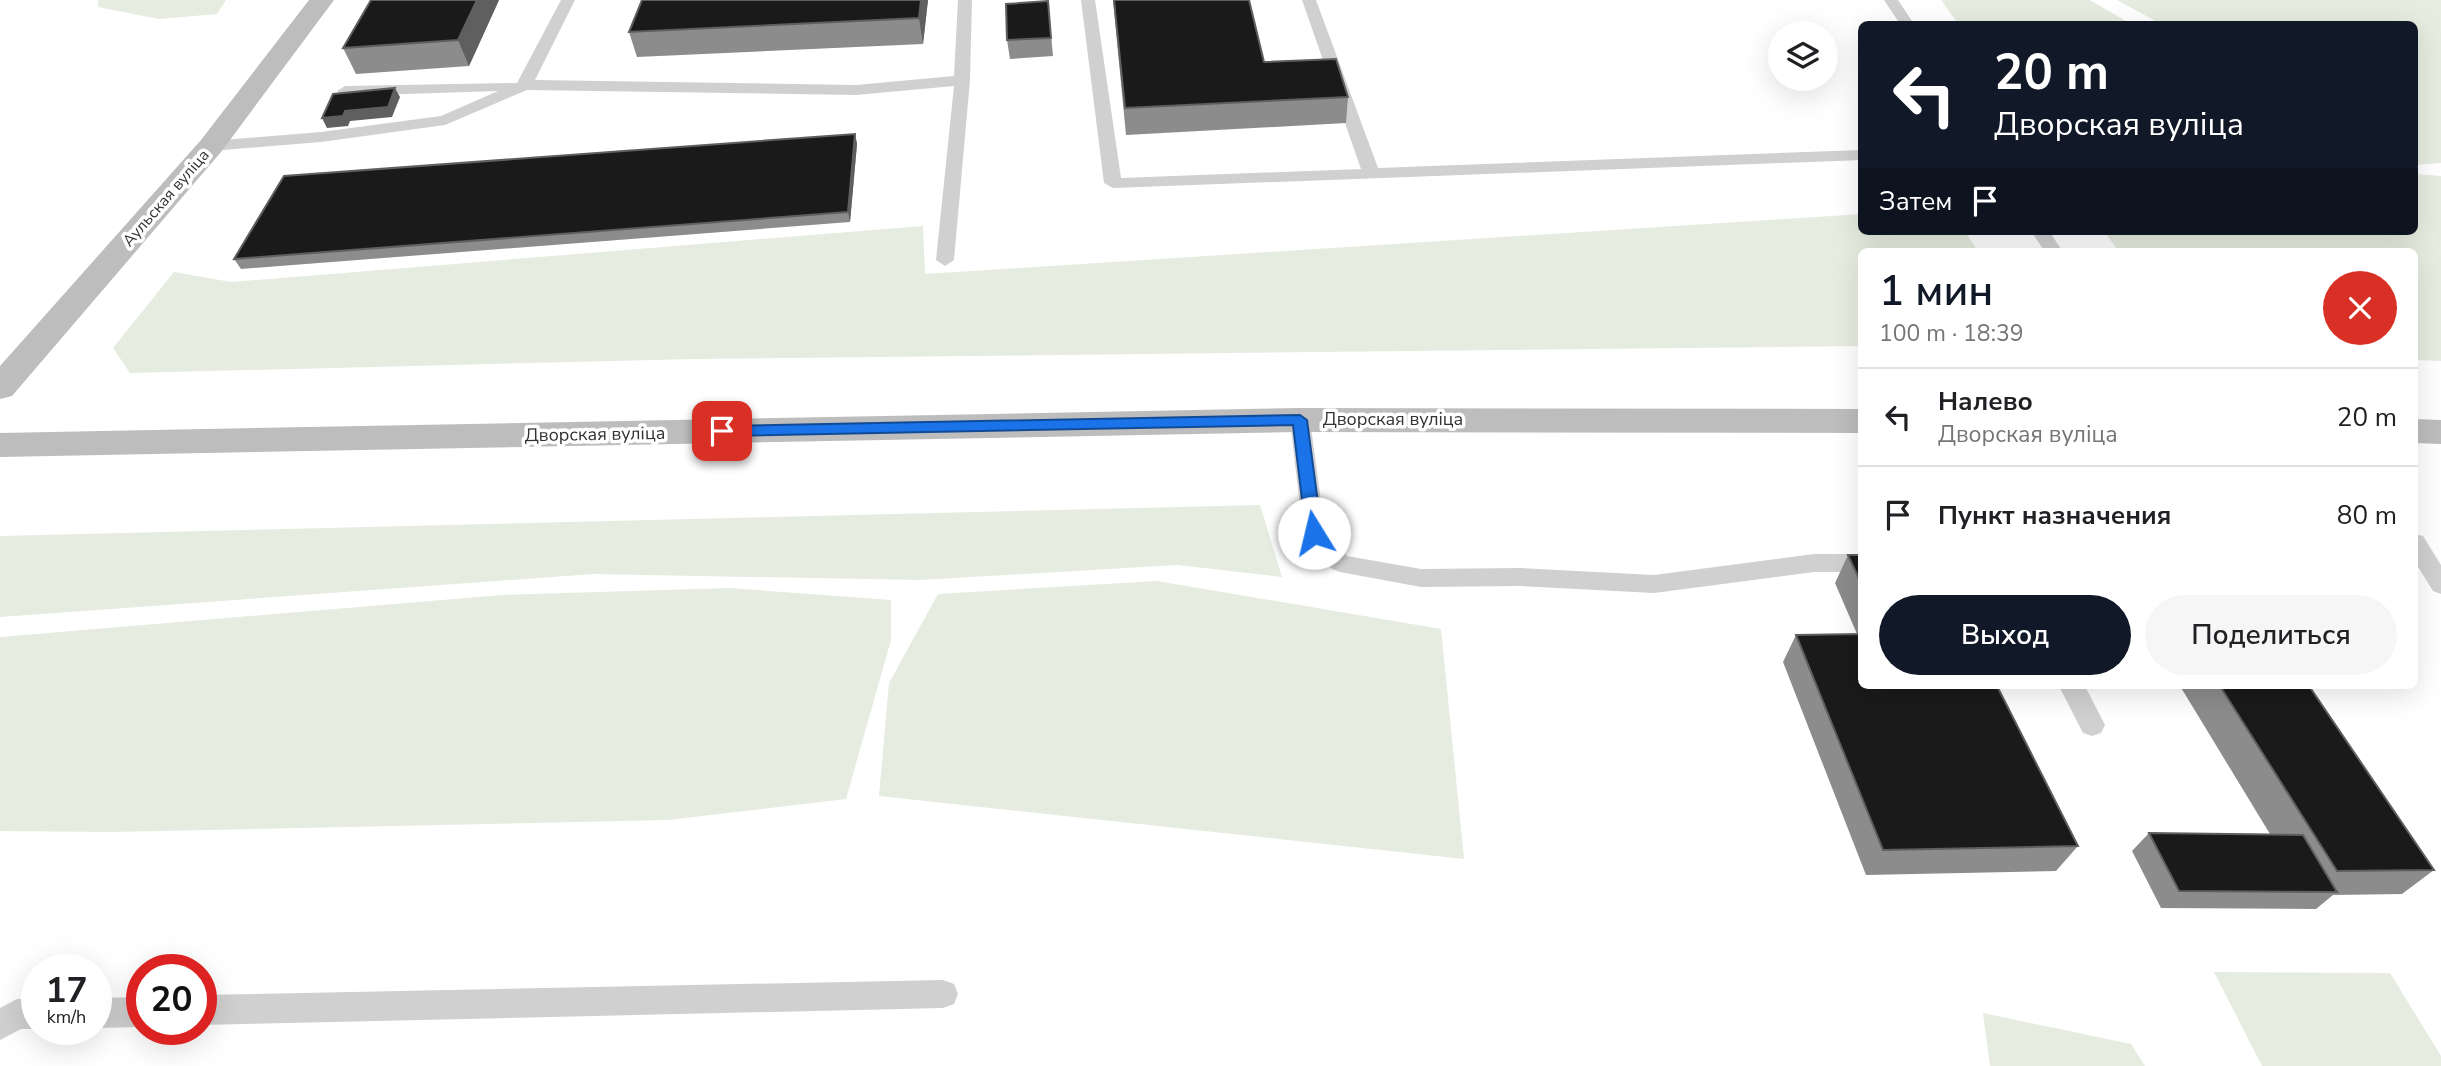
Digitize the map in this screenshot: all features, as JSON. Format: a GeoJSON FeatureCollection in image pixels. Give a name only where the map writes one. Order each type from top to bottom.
{"type":"FeatureCollection","features":[{"type":"Feature","properties":{"kind":"street","name":"Аульская вуліца"},"geometry":{"type":"LineString","coordinates":[[0,388],[211,146],[258,88],[322,0]]}},
{"type":"Feature","properties":{"kind":"street","name":"Дворская вуліца"},"geometry":{"type":"LineString","coordinates":[[0,445],[1300,420],[1858,421]]}},
{"type":"Feature","properties":{"kind":"street"},"geometry":{"type":"LineString","coordinates":[[2418,430],[2441,432]]}},
{"type":"Feature","properties":{"kind":"lane"},"geometry":{"type":"LineString","coordinates":[[211,146],[321,137],[445,120],[525,85],[568,0]]}},
{"type":"Feature","properties":{"kind":"lane"},"geometry":{"type":"LineString","coordinates":[[945,260],[962,80],[965,0]]}},
{"type":"Feature","properties":{"kind":"lane"},"geometry":{"type":"LineString","coordinates":[[1088,0],[1113,183],[1858,155]]}},
{"type":"Feature","properties":{"kind":"lane"},"geometry":{"type":"LineString","coordinates":[[1309,0],[1371,173]]}},
{"type":"Feature","properties":{"kind":"lane"},"geometry":{"type":"LineString","coordinates":[[1891,0],[1905,21]]}},
{"type":"Feature","properties":{"kind":"lane"},"geometry":{"type":"LineString","coordinates":[[345,91],[525,85],[856,90],[962,80]]}},
{"type":"Feature","properties":{"kind":"lane"},"geometry":{"type":"LineString","coordinates":[[1300,420],[1314,533],[1340,564],[1420,578],[1521,577],[1654,584],[1814,563],[1858,563]]}},
{"type":"Feature","properties":{"kind":"lane"},"geometry":{"type":"LineString","coordinates":[[2418,547],[2441,585]]}},
{"type":"Feature","properties":{"kind":"lane"},"geometry":{"type":"LineString","coordinates":[[2074,689],[2092,725]]}},
{"type":"Feature","properties":{"kind":"lane"},"geometry":{"type":"LineString","coordinates":[[217,1010],[943,994]]}},
{"type":"Feature","properties":{"kind":"lane"},"geometry":{"type":"LineString","coordinates":[[0,1025],[21,1014]]}},
{"type":"Feature","properties":{"kind":"shaded area"},"geometry":{"type":"Polygon","coordinates":[[[98,0],[226,0],[217,14],[159,19],[98,7],[98,0]]]}},
{"type":"Feature","properties":{"kind":"shaded area"},"geometry":{"type":"Polygon","coordinates":[[[1941,0],[2090,0],[2126,21],[1956,21],[1941,0]]]}},
{"type":"Feature","properties":{"kind":"shaded area"},"geometry":{"type":"Polygon","coordinates":[[[2117,0],[2441,0],[2441,163],[2418,165],[2418,21],[2156,21],[2117,0]]]}},
{"type":"Feature","properties":{"kind":"shaded area"},"geometry":{"type":"Polygon","coordinates":[[[2418,174],[2441,176],[2441,361],[2418,360],[2418,248],[2116,248],[2107,235],[2418,235],[2418,174]]]}},
{"type":"Feature","properties":{"kind":"shaded area"},"geometry":{"type":"Polygon","coordinates":[[[1858,214],[1858,235],[1967,235],[1976,248],[1858,248],[1858,346],[694,359],[130,373],[113,348],[174,272],[231,282],[923,226],[925,274],[1858,214]]]}},
{"type":"Feature","properties":{"kind":"shaded area"},"geometry":{"type":"Polygon","coordinates":[[[1260,505],[1282,577],[1177,565],[920,580],[593,574],[0,617],[0,536],[1260,505]]]}},
{"type":"Feature","properties":{"kind":"shaded area"},"geometry":{"type":"Polygon","coordinates":[[[1157,581],[1441,629],[1464,859],[879,796],[889,683],[938,594],[1157,581]]]}},
{"type":"Feature","properties":{"kind":"shaded area"},"geometry":{"type":"Polygon","coordinates":[[[730,588],[891,600],[891,640],[846,799],[668,820],[112,832],[0,831],[0,637],[502,595],[730,588]]]}},
{"type":"Feature","properties":{"kind":"shaded area"},"geometry":{"type":"Polygon","coordinates":[[[2214,972],[2390,973],[2441,1056],[2441,1066],[2262,1066],[2214,972]]]}},
{"type":"Feature","properties":{"kind":"shaded area"},"geometry":{"type":"Polygon","coordinates":[[[1983,1013],[2131,1044],[2145,1066],[1990,1066],[1983,1013]]]}},
{"type":"Feature","properties":{"kind":"building"},"geometry":{"type":"Polygon","coordinates":[[[371,0],[477,0],[458,40],[343,48],[371,0]]]}},
{"type":"Feature","properties":{"kind":"building"},"geometry":{"type":"Polygon","coordinates":[[[642,0],[921,0],[919,18],[629,32],[642,0]]]}},
{"type":"Feature","properties":{"kind":"building"},"geometry":{"type":"Polygon","coordinates":[[[1114,0],[1249,0],[1264,62],[1336,59],[1348,97],[1125,108],[1114,0]]]}},
{"type":"Feature","properties":{"kind":"building"},"geometry":{"type":"Polygon","coordinates":[[[1048,1],[1051,38],[1007,40],[1006,4],[1048,1]]]}},
{"type":"Feature","properties":{"kind":"building"},"geometry":{"type":"Polygon","coordinates":[[[395,88],[388,107],[345,111],[343,116],[322,118],[333,94],[395,88]]]}},
{"type":"Feature","properties":{"kind":"building"},"geometry":{"type":"Polygon","coordinates":[[[855,134],[848,212],[234,259],[284,176],[855,134]]]}},
{"type":"Feature","properties":{"kind":"building"},"geometry":{"type":"Polygon","coordinates":[[[1848,555],[1858,555],[1858,576],[1848,555]]]}},
{"type":"Feature","properties":{"kind":"building"},"geometry":{"type":"Polygon","coordinates":[[[1858,634],[1858,689],[1999,689],[2078,846],[1883,850],[1796,635],[1858,634]]]}},
{"type":"Feature","properties":{"kind":"building"},"geometry":{"type":"Polygon","coordinates":[[[2222,689],[2311,689],[2434,870],[2337,871],[2222,689]]]}},
{"type":"Feature","properties":{"kind":"building"},"geometry":{"type":"Polygon","coordinates":[[[2149,833],[2303,835],[2337,892],[2179,891],[2149,833]]]}},
{"type":"Feature","properties":{"kind":"route"},"geometry":{"type":"LineString","coordinates":[[722,431],[1300,420],[1314,533]]}}]}
